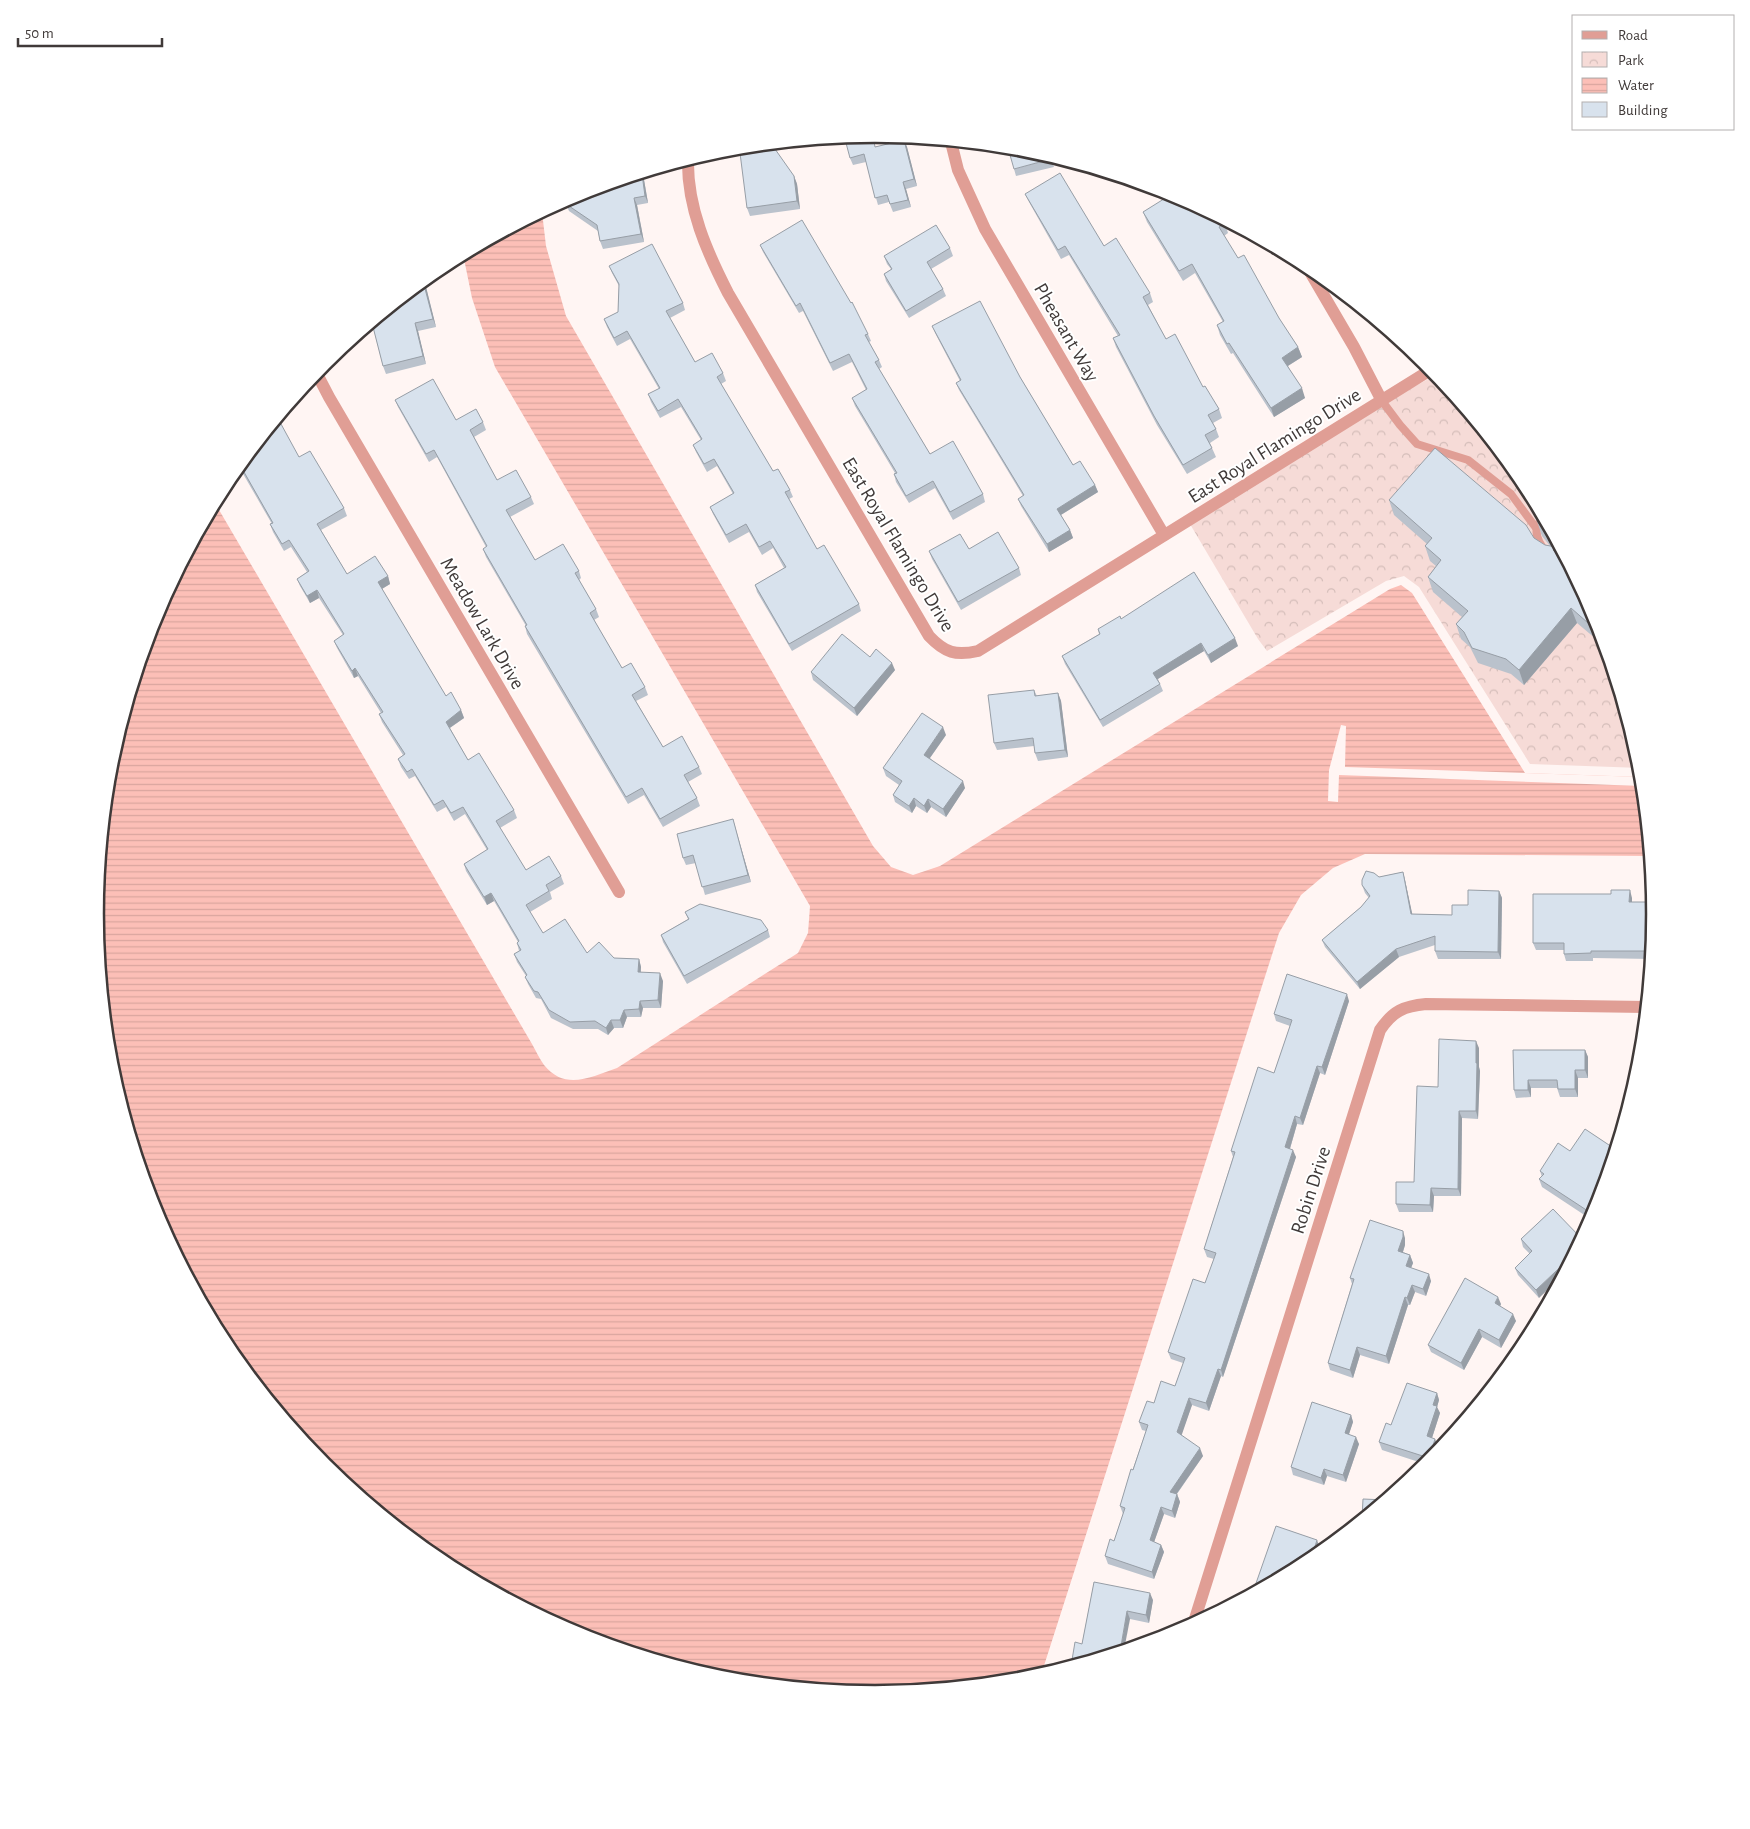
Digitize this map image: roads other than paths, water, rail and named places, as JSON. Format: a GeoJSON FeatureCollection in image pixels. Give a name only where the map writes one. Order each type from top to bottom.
{"type":"FeatureCollection","features":[{"type":"Feature","properties":{"kind":"street","name":"Pheasant Way"},"geometry":{"type":"LineString","coordinates":[[952,148],[958,170],[985,229],[1164,535]]}},
{"type":"Feature","properties":{"kind":"street","name":"East Royal Flamingo Drive"},"geometry":{"type":"LineString","coordinates":[[689,167],[692,198],[701,236],[724,285],[924,628],[938,646],[950,652],[966,654],[978,651],[1425,374]]}},
{"type":"Feature","properties":{"kind":"street"},"geometry":{"type":"LineString","coordinates":[[1316,282],[1354,347],[1382,401]]}},
{"type":"Feature","properties":{"kind":"street","name":"Meadow Lark Drive"},"geometry":{"type":"LineString","coordinates":[[320,380],[619,892]]}},
{"type":"Feature","properties":{"kind":"street","name":"Robin Drive"},"geometry":{"type":"LineString","coordinates":[[1196,1615],[1380,1030],[1388,1019],[1400,1009],[1412,1005],[1426,1004],[1641,1007]]}},
{"type":"Feature","properties":{"kind":"lane"},"geometry":{"type":"LineString","coordinates":[[1382,401],[1417,444],[1468,460],[1511,494],[1536,528]]}},
{"type":"Feature","properties":{"kind":"lane"},"geometry":{"type":"LineString","coordinates":[[1539,522],[1536,528],[1537,540],[1544,550],[1549,553]]}},
{"type":"Feature","properties":{"kind":"water"},"geometry":{"type":"Polygon","coordinates":[[[543,219],[546,246],[566,316],[873,846],[891,867],[913,875],[940,866],[1390,589],[1401,585],[1412,593],[1525,773],[1633,777],[1640,814],[1644,856],[1365,854],[1333,868],[1301,895],[1279,933],[1044,1667],[976,1679],[925,1684],[875,1686],[774,1679],[725,1671],[627,1645],[580,1627],[534,1606],[489,1582],[447,1556],[405,1526],[366,1494],[295,1423],[263,1384],[207,1300],[183,1256],[162,1210],[130,1114],[110,1015],[105,965],[105,864],[110,814],[119,764],[130,715],[145,667],[162,619],[183,573],[219,510],[541,1060],[552,1073],[561,1078],[579,1080],[617,1068],[798,953],[808,933],[810,906],[495,367],[472,298],[465,262],[543,219]]]}}]}
